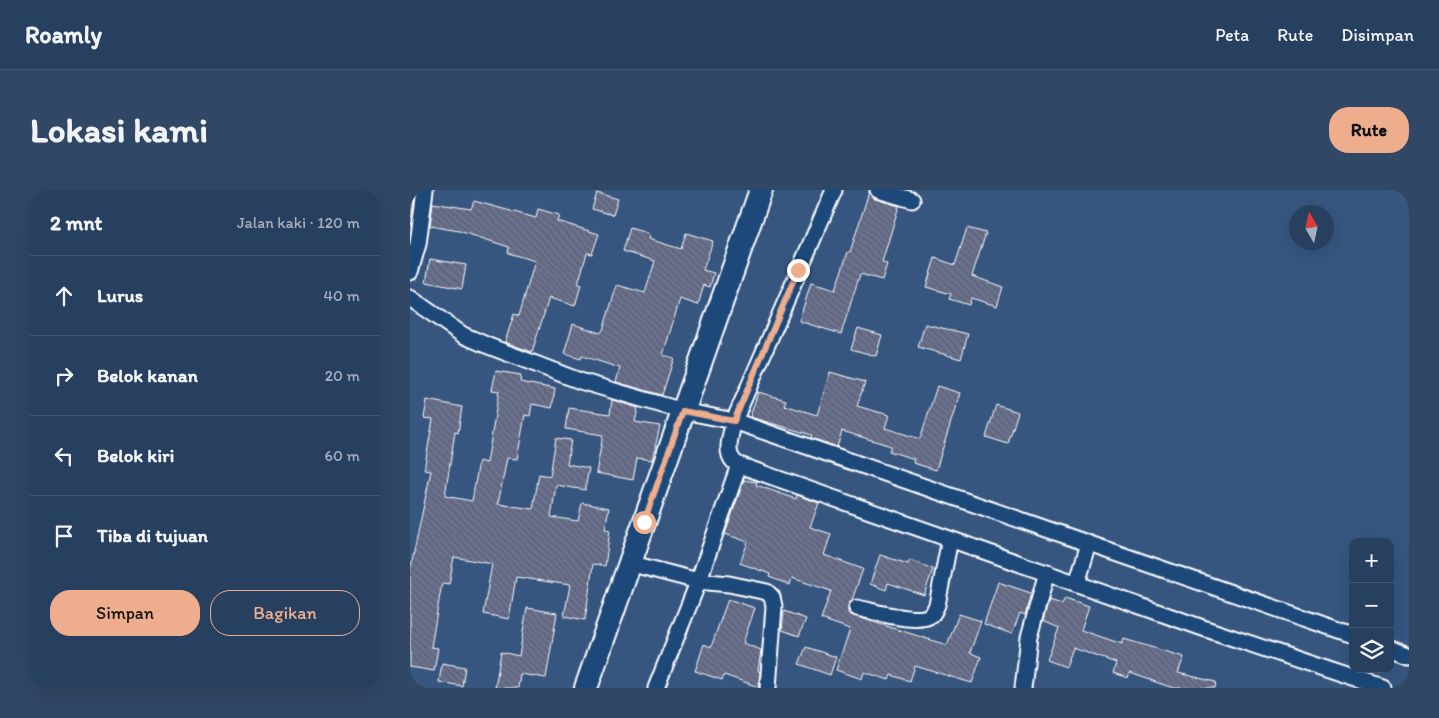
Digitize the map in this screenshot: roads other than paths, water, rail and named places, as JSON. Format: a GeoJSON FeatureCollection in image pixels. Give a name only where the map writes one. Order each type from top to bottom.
{"type":"FeatureCollection","features":[{"type":"Feature","properties":{"kind":"main road"},"geometry":{"type":"LineString","coordinates":[[586,688],[639,565],[685,411],[761,190]]}},
{"type":"Feature","properties":{"kind":"street"},"geometry":{"type":"LineString","coordinates":[[410,272],[418,244],[425,190]]}},
{"type":"Feature","properties":{"kind":"street"},"geometry":{"type":"LineString","coordinates":[[656,688],[734,459],[730,437],[730,421],[834,190]]}},
{"type":"Feature","properties":{"kind":"street"},"geometry":{"type":"LineString","coordinates":[[878,190],[912,200]]}},
{"type":"Feature","properties":{"kind":"street"},"geometry":{"type":"LineString","coordinates":[[410,298],[463,335],[580,381],[685,411],[730,421],[1349,634]]}},
{"type":"Feature","properties":{"kind":"street"},"geometry":{"type":"LineString","coordinates":[[734,459],[950,539],[1077,582],[1203,628],[1383,688]]}},
{"type":"Feature","properties":{"kind":"street"},"geometry":{"type":"LineString","coordinates":[[857,608],[912,619],[924,618],[932,614],[937,605],[950,539]]}},
{"type":"Feature","properties":{"kind":"street"},"geometry":{"type":"LineString","coordinates":[[1077,582],[1089,544]]}},
{"type":"Feature","properties":{"kind":"street"},"geometry":{"type":"LineString","coordinates":[[639,565],[693,580],[729,584],[767,592],[772,597],[774,606],[768,688]]}},
{"type":"Feature","properties":{"kind":"street"},"geometry":{"type":"LineString","coordinates":[[1023,688],[1029,637],[1047,572]]}},
{"type":"Feature","properties":{"kind":"street"},"geometry":{"type":"LineString","coordinates":[[1394,649],[1409,654]]}}]}
